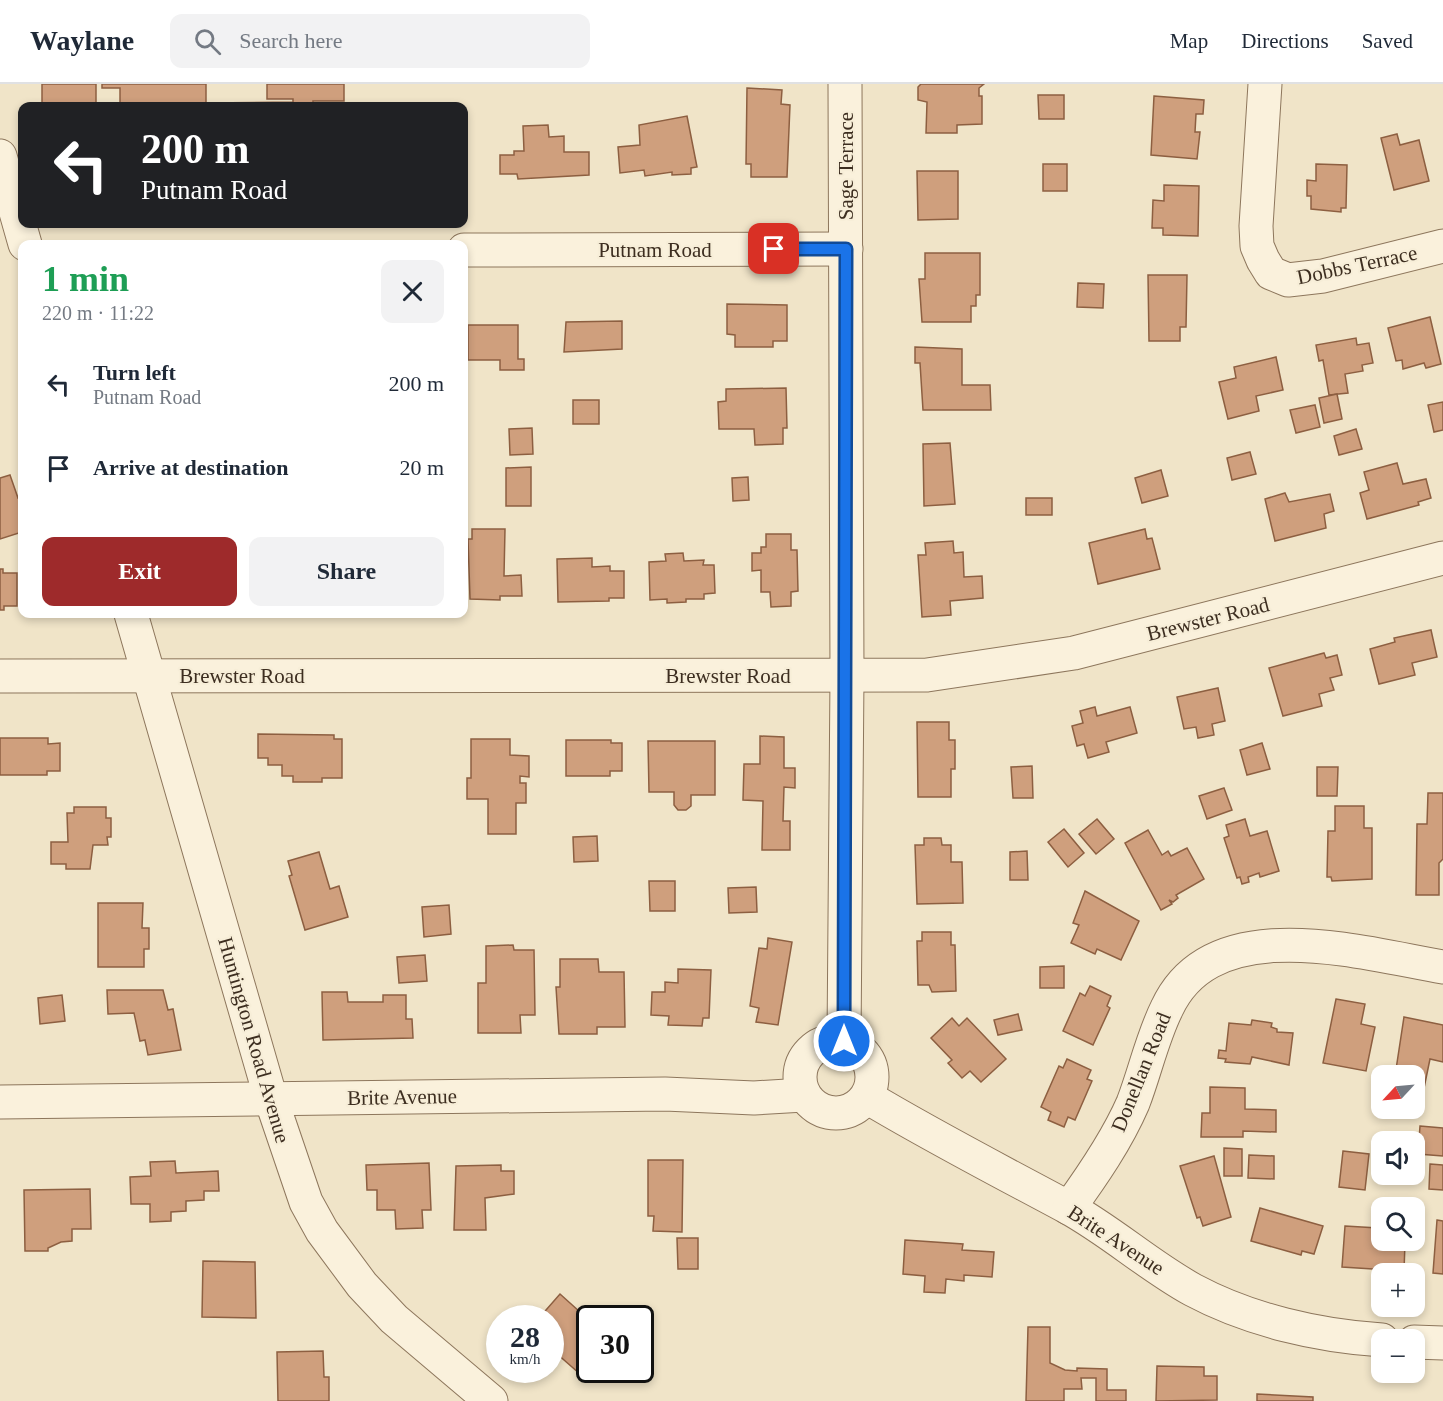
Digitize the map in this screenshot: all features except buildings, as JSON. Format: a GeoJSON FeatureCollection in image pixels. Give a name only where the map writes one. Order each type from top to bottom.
{"type":"FeatureCollection","features":[{"type":"Feature","properties":{"kind":"street","name":"Sage Terrace"},"geometry":{"type":"LineString","coordinates":[[844,1041],[847,676],[845,84]]}},
{"type":"Feature","properties":{"kind":"street","name":"Dobbs Terrace"},"geometry":{"type":"LineString","coordinates":[[1265,84],[1256,226],[1257,246],[1271,273],[1288,280],[1314,278],[1443,246]]}},
{"type":"Feature","properties":{"kind":"street"},"geometry":{"type":"LineString","coordinates":[[0,156],[18,219]]}},
{"type":"Feature","properties":{"kind":"street","name":"Putnam Road"},"geometry":{"type":"LineString","coordinates":[[468,250],[846,249]]}},
{"type":"Feature","properties":{"kind":"street","name":"Brewster Road"},"geometry":{"type":"LineString","coordinates":[[0,676],[927,675],[1074,653],[1443,558]]}},
{"type":"Feature","properties":{"kind":"street","name":"Huntington Road Avenue"},"geometry":{"type":"LineString","coordinates":[[132,618],[271,1099],[306,1202],[322,1231],[345,1264],[394,1319],[491,1401]]}},
{"type":"Feature","properties":{"kind":"street","name":"Donellan Road"},"geometry":{"type":"LineString","coordinates":[[1069,1208],[1110,1148],[1132,1103],[1167,1006],[1195,972],[1238,950],[1284,945],[1321,946],[1443,967]]}},
{"type":"Feature","properties":{"kind":"street"},"geometry":{"type":"LineString","coordinates":[[844,1041],[863,1052],[871,1064],[872,1085],[867,1097],[856,1108],[843,1113],[819,1110],[804,1095],[800,1072],[811,1050],[822,1043],[844,1041]]}},
{"type":"Feature","properties":{"kind":"street","name":"Brite Avenue"},"geometry":{"type":"LineString","coordinates":[[0,1102],[665,1094],[754,1098],[804,1095]]}},
{"type":"Feature","properties":{"kind":"street","name":"Brite Avenue"},"geometry":{"type":"LineString","coordinates":[[867,1097],[946,1144],[1069,1208],[1193,1290],[1234,1308],[1323,1334],[1371,1339]]}},
{"type":"Feature","properties":{"kind":"street"},"geometry":{"type":"LineString","coordinates":[[1425,1342],[1443,1343]]}},
{"type":"Feature","properties":{"kind":"route"},"geometry":{"type":"LineString","coordinates":[[774,249],[846,249],[847,676],[844,1041]]}}]}
